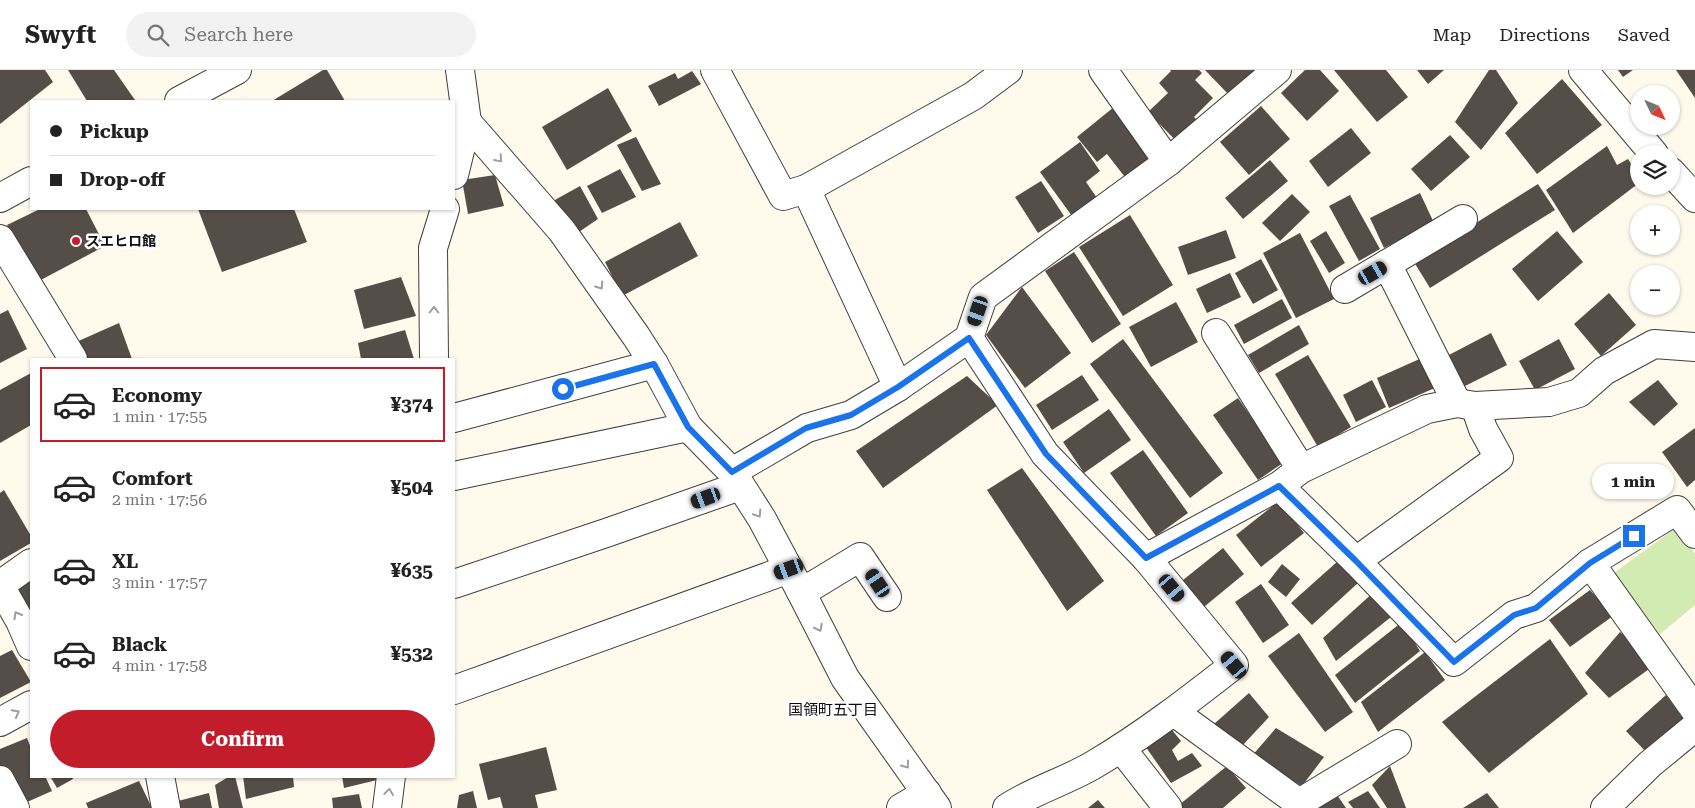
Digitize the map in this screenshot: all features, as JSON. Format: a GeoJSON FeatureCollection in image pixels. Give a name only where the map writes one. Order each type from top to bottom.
{"type":"FeatureCollection","features":[{"type":"Feature","properties":{"kind":"street"},"geometry":{"type":"LineString","coordinates":[[455,171],[467,122],[460,70]]}},
{"type":"Feature","properties":{"kind":"street"},"geometry":{"type":"LineString","coordinates":[[715,70],[784,196],[806,189],[973,96],[1008,70]]}},
{"type":"Feature","properties":{"kind":"street"},"geometry":{"type":"LineString","coordinates":[[1103,70],[1168,162]]}},
{"type":"Feature","properties":{"kind":"street"},"geometry":{"type":"LineString","coordinates":[[455,584],[606,533],[736,479],[806,428],[851,415],[898,387],[969,338],[983,297],[1168,162],[1277,70]]}},
{"type":"Feature","properties":{"kind":"street"},"geometry":{"type":"LineString","coordinates":[[1583,70],[1646,145]]}},
{"type":"Feature","properties":{"kind":"street"},"geometry":{"type":"LineString","coordinates":[[181,100],[228,72]]}},
{"type":"Feature","properties":{"kind":"street"},"geometry":{"type":"LineString","coordinates":[[467,122],[562,230],[654,364],[688,427],[736,479],[762,519],[844,678],[932,801],[901,808]]}},
{"type":"Feature","properties":{"kind":"street"},"geometry":{"type":"LineString","coordinates":[[0,198],[30,182]]}},
{"type":"Feature","properties":{"kind":"street"},"geometry":{"type":"LineString","coordinates":[[1680,182],[1695,198]]}},
{"type":"Feature","properties":{"kind":"street"},"geometry":{"type":"LineString","coordinates":[[806,189],[898,387]]}},
{"type":"Feature","properties":{"kind":"street"},"geometry":{"type":"LineString","coordinates":[[434,358],[433,248],[445,210]]}},
{"type":"Feature","properties":{"kind":"street"},"geometry":{"type":"LineString","coordinates":[[1344,289],[1463,219]]}},
{"type":"Feature","properties":{"kind":"street"},"geometry":{"type":"LineString","coordinates":[[0,238],[72,358]]}},
{"type":"Feature","properties":{"kind":"street"},"geometry":{"type":"LineString","coordinates":[[1356,561],[1499,458],[1466,404],[1387,264]]}},
{"type":"Feature","properties":{"kind":"street"},"geometry":{"type":"LineString","coordinates":[[1216,334],[1302,469]]}},
{"type":"Feature","properties":{"kind":"street"},"geometry":{"type":"LineString","coordinates":[[969,338],[1046,454],[1146,558],[1234,665],[1174,712],[1093,766],[1018,800],[1007,808]]}},
{"type":"Feature","properties":{"kind":"street"},"geometry":{"type":"LineString","coordinates":[[1146,558],[1279,486],[1302,469],[1427,409],[1466,404],[1549,402],[1579,394],[1604,372],[1654,344],[1694,349]]}},
{"type":"Feature","properties":{"kind":"street"},"geometry":{"type":"LineString","coordinates":[[455,418],[654,364]]}},
{"type":"Feature","properties":{"kind":"street"},"geometry":{"type":"LineString","coordinates":[[455,476],[688,427]]}},
{"type":"Feature","properties":{"kind":"street"},"geometry":{"type":"LineString","coordinates":[[1279,486],[1356,561],[1454,662],[1514,615],[1536,608],[1590,563],[1686,503],[1695,534]]}},
{"type":"Feature","properties":{"kind":"street"},"geometry":{"type":"LineString","coordinates":[[455,690],[795,580],[814,584],[860,557],[887,597]]}},
{"type":"Feature","properties":{"kind":"street"},"geometry":{"type":"LineString","coordinates":[[1590,563],[1695,710]]}},
{"type":"Feature","properties":{"kind":"street"},"geometry":{"type":"LineString","coordinates":[[30,564],[0,585],[30,644]]}},
{"type":"Feature","properties":{"kind":"street"},"geometry":{"type":"LineString","coordinates":[[0,722],[30,706]]}},
{"type":"Feature","properties":{"kind":"street"},"geometry":{"type":"LineString","coordinates":[[1174,712],[1299,803],[1396,744]]}},
{"type":"Feature","properties":{"kind":"street"},"geometry":{"type":"LineString","coordinates":[[1605,808],[1650,764],[1695,727]]}},
{"type":"Feature","properties":{"kind":"street"},"geometry":{"type":"LineString","coordinates":[[1121,748],[1168,808]]}},
{"type":"Feature","properties":{"kind":"street"},"geometry":{"type":"LineString","coordinates":[[160,778],[166,808]]}},
{"type":"Feature","properties":{"kind":"street"},"geometry":{"type":"LineString","coordinates":[[387,808],[391,778]]}},
{"type":"Feature","properties":{"kind":"street"},"geometry":{"type":"LineString","coordinates":[[0,780],[15,808]]}},
{"type":"Feature","properties":{"kind":"green space"},"geometry":{"type":"Polygon","coordinates":[[[1677,527],[1695,554],[1695,605],[1660,634],[1614,573],[1677,527]]]}},
{"type":"Feature","properties":{"kind":"building"},"geometry":{"type":"Polygon","coordinates":[[[0,70],[45,70],[53,82],[0,124],[0,70]]]}},
{"type":"Feature","properties":{"kind":"building"},"geometry":{"type":"Polygon","coordinates":[[[68,70],[114,70],[135,100],[86,100],[68,70]]]}},
{"type":"Feature","properties":{"kind":"building"},"geometry":{"type":"Polygon","coordinates":[[[323,70],[327,70],[344,100],[274,100],[323,70]]]}},
{"type":"Feature","properties":{"kind":"building"},"geometry":{"type":"Polygon","coordinates":[[[1170,70],[1199,70],[1202,73],[1195,80],[1213,98],[1194,117],[1201,124],[1180,145],[1148,112],[1168,93],[1159,83],[1170,70]]]}},
{"type":"Feature","properties":{"kind":"building"},"geometry":{"type":"Polygon","coordinates":[[[1205,70],[1254,70],[1256,72],[1231,97],[1205,70]]]}},
{"type":"Feature","properties":{"kind":"building"},"geometry":{"type":"Polygon","coordinates":[[[1305,70],[1320,70],[1339,91],[1307,121],[1281,93],[1305,70]]]}},
{"type":"Feature","properties":{"kind":"building"},"geometry":{"type":"Polygon","coordinates":[[[1334,70],[1386,70],[1408,97],[1377,122],[1334,70]]]}},
{"type":"Feature","properties":{"kind":"building"},"geometry":{"type":"Polygon","coordinates":[[[1417,70],[1444,70],[1428,84],[1417,70]]]}},
{"type":"Feature","properties":{"kind":"building"},"geometry":{"type":"Polygon","coordinates":[[[1489,70],[1496,70],[1518,103],[1481,150],[1455,122],[1489,70]]]}},
{"type":"Feature","properties":{"kind":"building"},"geometry":{"type":"Polygon","coordinates":[[[1618,70],[1633,70],[1623,77],[1618,70]]]}},
{"type":"Feature","properties":{"kind":"building"},"geometry":{"type":"Polygon","coordinates":[[[1676,70],[1695,70],[1695,98],[1676,70]]]}},
{"type":"Feature","properties":{"kind":"building"},"geometry":{"type":"Polygon","coordinates":[[[692,71],[701,84],[659,106],[648,86],[675,73],[678,79],[692,71]]]}},
{"type":"Feature","properties":{"kind":"building"},"geometry":{"type":"Polygon","coordinates":[[[1562,79],[1602,125],[1537,174],[1505,133],[1562,79]]]}},
{"type":"Feature","properties":{"kind":"building"},"geometry":{"type":"Polygon","coordinates":[[[608,88],[632,131],[567,170],[542,127],[608,88]]]}},
{"type":"Feature","properties":{"kind":"building"},"geometry":{"type":"Polygon","coordinates":[[[1261,106],[1290,139],[1249,175],[1220,142],[1261,106]]]}},
{"type":"Feature","properties":{"kind":"building"},"geometry":{"type":"Polygon","coordinates":[[[1114,107],[1156,158],[1128,181],[1107,154],[1097,162],[1077,137],[1114,107]]]}},
{"type":"Feature","properties":{"kind":"building"},"geometry":{"type":"Polygon","coordinates":[[[1351,128],[1371,153],[1328,187],[1309,161],[1351,128]]]}},
{"type":"Feature","properties":{"kind":"building"},"geometry":{"type":"Polygon","coordinates":[[[1450,135],[1470,157],[1431,191],[1411,169],[1450,135]]]}},
{"type":"Feature","properties":{"kind":"building"},"geometry":{"type":"Polygon","coordinates":[[[636,137],[661,184],[642,191],[617,145],[636,137]]]}},
{"type":"Feature","properties":{"kind":"building"},"geometry":{"type":"Polygon","coordinates":[[[1080,142],[1100,171],[1086,182],[1097,198],[1072,216],[1040,172],[1080,142]]]}},
{"type":"Feature","properties":{"kind":"building"},"geometry":{"type":"Polygon","coordinates":[[[1607,146],[1617,165],[1628,159],[1630,162],[1630,190],[1573,233],[1546,190],[1607,146]]]}},
{"type":"Feature","properties":{"kind":"building"},"geometry":{"type":"Polygon","coordinates":[[[1270,160],[1288,181],[1243,219],[1225,198],[1270,160]]]}},
{"type":"Feature","properties":{"kind":"building"},"geometry":{"type":"Polygon","coordinates":[[[620,169],[636,197],[602,213],[587,186],[620,169]]]}},
{"type":"Feature","properties":{"kind":"building"},"geometry":{"type":"Polygon","coordinates":[[[495,175],[504,206],[468,214],[462,180],[495,175]]]}},
{"type":"Feature","properties":{"kind":"building"},"geometry":{"type":"Polygon","coordinates":[[[1041,181],[1064,216],[1038,233],[1015,197],[1041,181]]]}},
{"type":"Feature","properties":{"kind":"building"},"geometry":{"type":"Polygon","coordinates":[[[1538,184],[1555,210],[1430,288],[1414,262],[1538,184]]]}},
{"type":"Feature","properties":{"kind":"building"},"geometry":{"type":"Polygon","coordinates":[[[580,186],[598,219],[573,236],[553,201],[580,186]]]}},
{"type":"Feature","properties":{"kind":"building"},"geometry":{"type":"Polygon","coordinates":[[[1420,193],[1434,223],[1384,248],[1370,218],[1420,193]]]}},
{"type":"Feature","properties":{"kind":"building"},"geometry":{"type":"Polygon","coordinates":[[[1292,194],[1310,212],[1280,241],[1262,223],[1292,194]]]}},
{"type":"Feature","properties":{"kind":"building"},"geometry":{"type":"Polygon","coordinates":[[[1350,195],[1380,249],[1359,261],[1329,206],[1350,195]]]}},
{"type":"Feature","properties":{"kind":"building"},"geometry":{"type":"Polygon","coordinates":[[[38,210],[87,210],[105,246],[37,282],[7,225],[38,210]]]}},
{"type":"Feature","properties":{"kind":"building"},"geometry":{"type":"Polygon","coordinates":[[[198,210],[294,210],[307,242],[222,272],[198,210]]]}},
{"type":"Feature","properties":{"kind":"building"},"geometry":{"type":"Polygon","coordinates":[[[1130,215],[1173,285],[1123,316],[1079,247],[1130,215]]]}},
{"type":"Feature","properties":{"kind":"building"},"geometry":{"type":"Polygon","coordinates":[[[680,222],[698,256],[622,296],[605,262],[680,222]]]}},
{"type":"Feature","properties":{"kind":"building"},"geometry":{"type":"Polygon","coordinates":[[[1226,230],[1236,258],[1188,275],[1178,247],[1226,230]]]}},
{"type":"Feature","properties":{"kind":"building"},"geometry":{"type":"Polygon","coordinates":[[[1326,231],[1345,263],[1329,273],[1310,241],[1326,231]]]}},
{"type":"Feature","properties":{"kind":"building"},"geometry":{"type":"Polygon","coordinates":[[[1557,231],[1583,262],[1538,301],[1512,269],[1557,231]]]}},
{"type":"Feature","properties":{"kind":"building"},"geometry":{"type":"Polygon","coordinates":[[[1300,233],[1334,299],[1296,318],[1263,253],[1300,233]]]}},
{"type":"Feature","properties":{"kind":"building"},"geometry":{"type":"Polygon","coordinates":[[[1074,252],[1121,324],[1092,343],[1045,271],[1074,252]]]}},
{"type":"Feature","properties":{"kind":"building"},"geometry":{"type":"Polygon","coordinates":[[[1261,259],[1278,290],[1253,304],[1235,273],[1261,259]]]}},
{"type":"Feature","properties":{"kind":"building"},"geometry":{"type":"Polygon","coordinates":[[[1230,273],[1241,297],[1207,313],[1196,289],[1230,273]]]}},
{"type":"Feature","properties":{"kind":"building"},"geometry":{"type":"Polygon","coordinates":[[[401,277],[416,316],[364,329],[354,290],[401,277]]]}},
{"type":"Feature","properties":{"kind":"building"},"geometry":{"type":"Polygon","coordinates":[[[1022,287],[1071,353],[1025,388],[986,335],[1022,287]]]}},
{"type":"Feature","properties":{"kind":"building"},"geometry":{"type":"Polygon","coordinates":[[[1609,293],[1636,325],[1601,356],[1574,324],[1609,293]]]}},
{"type":"Feature","properties":{"kind":"building"},"geometry":{"type":"Polygon","coordinates":[[[1282,299],[1292,318],[1244,344],[1234,325],[1282,299]]]}},
{"type":"Feature","properties":{"kind":"building"},"geometry":{"type":"Polygon","coordinates":[[[1176,302],[1198,342],[1151,367],[1129,327],[1176,302]]]}},
{"type":"Feature","properties":{"kind":"building"},"geometry":{"type":"Polygon","coordinates":[[[8,310],[27,349],[0,363],[0,314],[8,310]]]}},
{"type":"Feature","properties":{"kind":"building"},"geometry":{"type":"Polygon","coordinates":[[[119,323],[132,358],[82,358],[74,343],[119,323]]]}},
{"type":"Feature","properties":{"kind":"building"},"geometry":{"type":"Polygon","coordinates":[[[1299,325],[1309,344],[1259,373],[1248,355],[1299,325]]]}},
{"type":"Feature","properties":{"kind":"building"},"geometry":{"type":"Polygon","coordinates":[[[405,330],[414,358],[361,358],[358,343],[405,330]]]}},
{"type":"Feature","properties":{"kind":"building"},"geometry":{"type":"Polygon","coordinates":[[[1491,333],[1507,365],[1463,387],[1447,356],[1491,333]]]}},
{"type":"Feature","properties":{"kind":"building"},"geometry":{"type":"Polygon","coordinates":[[[1123,339],[1223,473],[1190,498],[1090,364],[1123,339]]]}},
{"type":"Feature","properties":{"kind":"building"},"geometry":{"type":"Polygon","coordinates":[[[1559,339],[1575,369],[1535,390],[1519,361],[1559,339]]]}},
{"type":"Feature","properties":{"kind":"building"},"geometry":{"type":"Polygon","coordinates":[[[1308,355],[1351,427],[1318,447],[1275,374],[1308,355]]]}},
{"type":"Feature","properties":{"kind":"building"},"geometry":{"type":"Polygon","coordinates":[[[1424,357],[1437,387],[1389,408],[1377,378],[1424,357]]]}},
{"type":"Feature","properties":{"kind":"building"},"geometry":{"type":"Polygon","coordinates":[[[30,374],[30,426],[0,443],[0,390],[30,374]]]}},
{"type":"Feature","properties":{"kind":"building"},"geometry":{"type":"Polygon","coordinates":[[[1082,375],[1099,400],[1052,430],[1036,405],[1082,375]]]}},
{"type":"Feature","properties":{"kind":"building"},"geometry":{"type":"Polygon","coordinates":[[[967,376],[998,405],[883,488],[856,451],[967,376]]]}},
{"type":"Feature","properties":{"kind":"building"},"geometry":{"type":"Polygon","coordinates":[[[1372,380],[1386,407],[1356,422],[1343,395],[1372,380]]]}},
{"type":"Feature","properties":{"kind":"building"},"geometry":{"type":"Polygon","coordinates":[[[1658,380],[1678,404],[1654,426],[1629,402],[1658,380]]]}},
{"type":"Feature","properties":{"kind":"building"},"geometry":{"type":"Polygon","coordinates":[[[1238,398],[1283,463],[1258,480],[1213,415],[1238,398]]]}},
{"type":"Feature","properties":{"kind":"building"},"geometry":{"type":"Polygon","coordinates":[[[1109,409],[1131,440],[1084,473],[1063,442],[1109,409]]]}},
{"type":"Feature","properties":{"kind":"building"},"geometry":{"type":"Polygon","coordinates":[[[1695,428],[1695,480],[1687,487],[1662,452],[1695,428]]]}},
{"type":"Feature","properties":{"kind":"building"},"geometry":{"type":"Polygon","coordinates":[[[1143,450],[1188,513],[1156,536],[1110,473],[1143,450]]]}},
{"type":"Feature","properties":{"kind":"building"},"geometry":{"type":"Polygon","coordinates":[[[1022,468],[1104,581],[1067,611],[987,490],[1022,468]]]}},
{"type":"Feature","properties":{"kind":"building"},"geometry":{"type":"Polygon","coordinates":[[[4,490],[30,534],[30,544],[0,561],[0,493],[4,490]]]}},
{"type":"Feature","properties":{"kind":"building"},"geometry":{"type":"Polygon","coordinates":[[[1279,501],[1304,533],[1261,567],[1236,535],[1279,501]]]}},
{"type":"Feature","properties":{"kind":"building"},"geometry":{"type":"Polygon","coordinates":[[[1223,548],[1244,574],[1199,611],[1178,584],[1223,548]]]}},
{"type":"Feature","properties":{"kind":"building"},"geometry":{"type":"Polygon","coordinates":[[[1338,561],[1358,583],[1312,625],[1291,603],[1338,561]]]}},
{"type":"Feature","properties":{"kind":"building"},"geometry":{"type":"Polygon","coordinates":[[[1282,564],[1300,579],[1286,597],[1268,582],[1282,564]]]}},
{"type":"Feature","properties":{"kind":"building"},"geometry":{"type":"Polygon","coordinates":[[[30,577],[30,611],[14,587],[30,577]]]}},
{"type":"Feature","properties":{"kind":"building"},"geometry":{"type":"Polygon","coordinates":[[[1261,584],[1289,625],[1263,643],[1235,602],[1261,584]]]}},
{"type":"Feature","properties":{"kind":"building"},"geometry":{"type":"Polygon","coordinates":[[[1590,590],[1613,616],[1570,647],[1549,620],[1590,590]]]}},
{"type":"Feature","properties":{"kind":"building"},"geometry":{"type":"Polygon","coordinates":[[[1375,591],[1391,617],[1336,661],[1323,638],[1375,591]]]}},
{"type":"Feature","properties":{"kind":"building"},"geometry":{"type":"Polygon","coordinates":[[[1402,622],[1420,651],[1355,703],[1335,675],[1402,622]]]}},
{"type":"Feature","properties":{"kind":"building"},"geometry":{"type":"Polygon","coordinates":[[[1620,632],[1656,664],[1609,698],[1585,673],[1620,632]]]}},
{"type":"Feature","properties":{"kind":"building"},"geometry":{"type":"Polygon","coordinates":[[[1299,633],[1353,712],[1325,732],[1268,656],[1299,633]]]}},
{"type":"Feature","properties":{"kind":"building"},"geometry":{"type":"Polygon","coordinates":[[[1550,639],[1588,694],[1489,773],[1442,722],[1550,639]]]}},
{"type":"Feature","properties":{"kind":"building"},"geometry":{"type":"Polygon","coordinates":[[[12,650],[30,683],[0,698],[0,656],[12,650]]]}},
{"type":"Feature","properties":{"kind":"building"},"geometry":{"type":"Polygon","coordinates":[[[1425,652],[1445,680],[1378,732],[1361,702],[1425,652]]]}},
{"type":"Feature","properties":{"kind":"building"},"geometry":{"type":"Polygon","coordinates":[[[1249,693],[1269,717],[1242,746],[1214,724],[1249,693]]]}},
{"type":"Feature","properties":{"kind":"building"},"geometry":{"type":"Polygon","coordinates":[[[1666,695],[1685,721],[1649,755],[1626,731],[1666,695]]]}},
{"type":"Feature","properties":{"kind":"building"},"geometry":{"type":"Polygon","coordinates":[[[1276,728],[1324,757],[1302,786],[1251,757],[1276,728]]]}},
{"type":"Feature","properties":{"kind":"building"},"geometry":{"type":"Polygon","coordinates":[[[1172,730],[1181,741],[1172,750],[1178,761],[1192,753],[1202,766],[1171,783],[1143,743],[1172,730]]]}},
{"type":"Feature","properties":{"kind":"building"},"geometry":{"type":"Polygon","coordinates":[[[27,738],[30,746],[30,778],[46,778],[52,791],[18,806],[0,765],[0,749],[27,738]]]}},
{"type":"Feature","properties":{"kind":"building"},"geometry":{"type":"Polygon","coordinates":[[[546,747],[557,790],[535,795],[538,808],[503,808],[500,797],[488,800],[479,764],[546,747]]]}},
{"type":"Feature","properties":{"kind":"building"},"geometry":{"type":"Polygon","coordinates":[[[1227,766],[1246,788],[1223,808],[1181,808],[1179,805],[1227,766]]]}},
{"type":"Feature","properties":{"kind":"building"},"geometry":{"type":"Polygon","coordinates":[[[1390,766],[1406,808],[1387,808],[1372,785],[1390,766]]]}},
{"type":"Feature","properties":{"kind":"building"},"geometry":{"type":"Polygon","coordinates":[[[51,778],[73,778],[73,779],[57,788],[51,778]]]}},
{"type":"Feature","properties":{"kind":"building"},"geometry":{"type":"Polygon","coordinates":[[[227,778],[236,778],[243,808],[219,808],[215,785],[227,778]]]}},
{"type":"Feature","properties":{"kind":"building"},"geometry":{"type":"Polygon","coordinates":[[[243,778],[293,778],[294,787],[246,799],[243,778]]]}},
{"type":"Feature","properties":{"kind":"building"},"geometry":{"type":"Polygon","coordinates":[[[342,778],[376,778],[377,780],[344,788],[342,778]]]}},
{"type":"Feature","properties":{"kind":"building"},"geometry":{"type":"Polygon","coordinates":[[[139,781],[152,808],[88,808],[86,803],[139,781]]]}},
{"type":"Feature","properties":{"kind":"building"},"geometry":{"type":"Polygon","coordinates":[[[473,791],[477,808],[457,808],[459,795],[473,791]]]}},
{"type":"Feature","properties":{"kind":"building"},"geometry":{"type":"Polygon","coordinates":[[[1368,791],[1380,808],[1353,808],[1348,802],[1368,791]]]}},
{"type":"Feature","properties":{"kind":"building"},"geometry":{"type":"Polygon","coordinates":[[[1335,792],[1346,808],[1316,808],[1335,792]]]}},
{"type":"Feature","properties":{"kind":"building"},"geometry":{"type":"Polygon","coordinates":[[[209,793],[212,808],[180,808],[178,801],[209,793]]]}},
{"type":"Feature","properties":{"kind":"building"},"geometry":{"type":"Polygon","coordinates":[[[1487,793],[1499,808],[1463,808],[1487,793]]]}},
{"type":"Feature","properties":{"kind":"building"},"geometry":{"type":"Polygon","coordinates":[[[359,794],[362,808],[333,808],[332,798],[359,794]]]}},
{"type":"Feature","properties":{"kind":"building"},"geometry":{"type":"Polygon","coordinates":[[[1098,800],[1105,808],[1088,808],[1098,800]]]}},
{"type":"Feature","properties":{"kind":"place","name":"スエヒロ館"},"geometry":{"type":"Point","coordinates":[76,241]}},
{"type":"Feature","properties":{"kind":"district","name":"国領町五丁目"},"geometry":{"type":"Point","coordinates":[833,710]}},
{"type":"Feature","properties":{"kind":"route"},"geometry":{"type":"LineString","coordinates":[[563,389],[654,364],[688,427],[732,472],[806,428],[851,415],[898,387],[969,338],[1046,454],[1146,558],[1279,486],[1356,561],[1454,662],[1514,615],[1536,608],[1590,563],[1634,536]]}}]}
